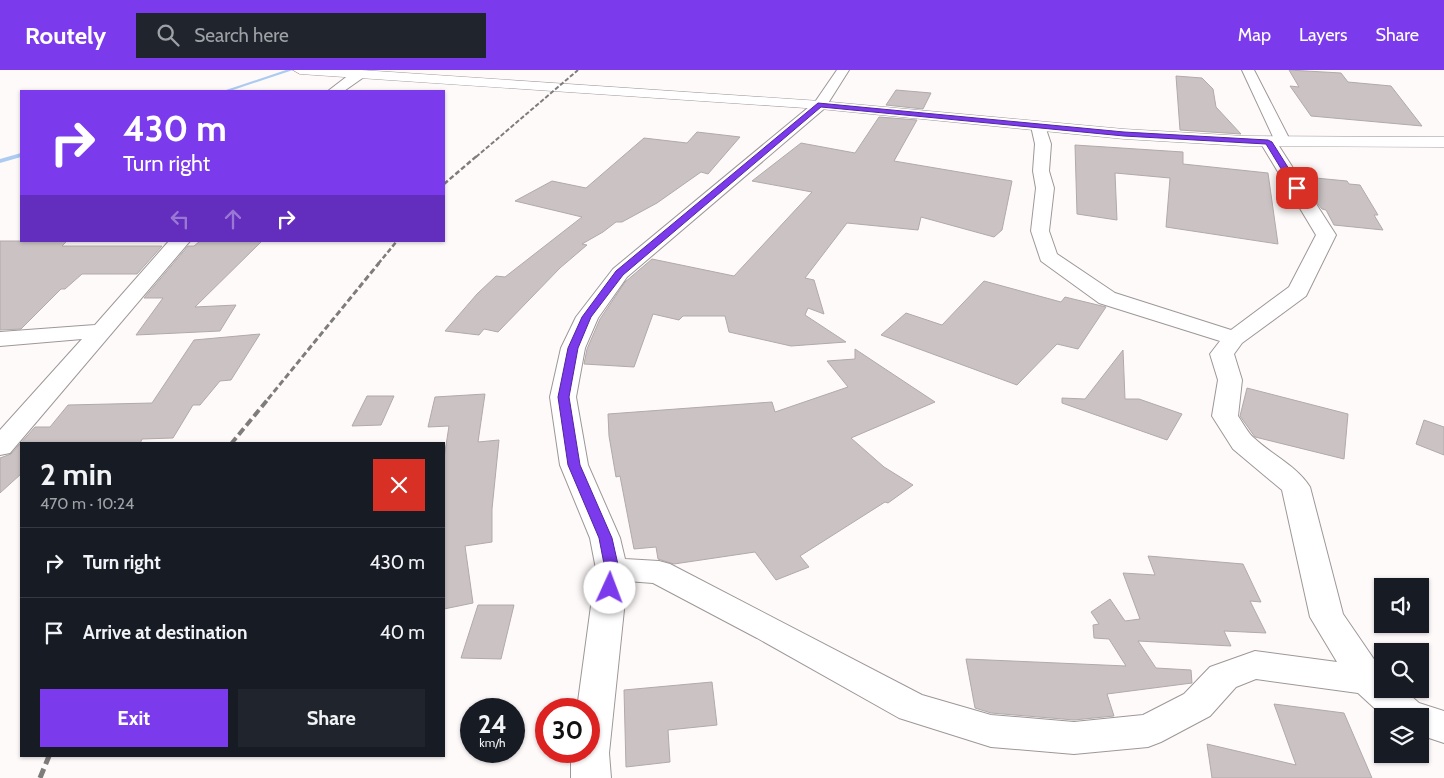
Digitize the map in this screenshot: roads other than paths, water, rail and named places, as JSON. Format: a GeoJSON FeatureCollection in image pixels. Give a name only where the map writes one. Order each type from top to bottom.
{"type":"FeatureCollection","features":[{"type":"Feature","properties":{"kind":"street"},"geometry":{"type":"LineString","coordinates":[[300,70],[820,105],[1124,134],[1275,141],[1444,142]]}},
{"type":"Feature","properties":{"kind":"street"},"geometry":{"type":"LineString","coordinates":[[591,778],[590,753],[612,569],[605,538],[574,465],[563,397],[573,348],[587,317],[620,273],[820,105],[843,70]]}},
{"type":"Feature","properties":{"kind":"street"},"geometry":{"type":"LineString","coordinates":[[1248,70],[1275,141],[1326,235],[1298,291],[1234,338],[1222,354],[1230,380],[1225,416],[1242,442],[1296,487],[1328,618],[1368,680],[1399,708]]}},
{"type":"Feature","properties":{"kind":"street"},"geometry":{"type":"LineString","coordinates":[[336,90],[359,74]]}},
{"type":"Feature","properties":{"kind":"street"},"geometry":{"type":"LineString","coordinates":[[1039,126],[1043,144],[1041,171],[1045,188],[1040,231],[1048,257],[1107,298],[1234,338]]}},
{"type":"Feature","properties":{"kind":"street"},"geometry":{"type":"LineString","coordinates":[[0,447],[179,242]]}},
{"type":"Feature","properties":{"kind":"street"},"geometry":{"type":"LineString","coordinates":[[0,339],[100,331]]}},
{"type":"Feature","properties":{"kind":"street"},"geometry":{"type":"LineString","coordinates":[[612,569],[659,572],[912,707],[991,731],[1074,738],[1148,731],[1197,705],[1223,677],[1255,666],[1368,680]]}},
{"type":"Feature","properties":{"kind":"street"},"geometry":{"type":"LineString","coordinates":[[1429,722],[1444,727]]}},
{"type":"Feature","properties":{"kind":"waterway"},"geometry":{"type":"LineString","coordinates":[[229,90],[291,70]]}},
{"type":"Feature","properties":{"kind":"waterway"},"geometry":{"type":"LineString","coordinates":[[0,161],[20,155]]}},
{"type":"Feature","properties":{"kind":"railway"},"geometry":{"type":"LineString","coordinates":[[476,157],[578,70]]}},
{"type":"Feature","properties":{"kind":"railway"},"geometry":{"type":"LineString","coordinates":[[445,183],[478,155]]}},
{"type":"Feature","properties":{"kind":"railway"},"geometry":{"type":"LineString","coordinates":[[378,264],[396,242]]}},
{"type":"Feature","properties":{"kind":"railway"},"geometry":{"type":"LineString","coordinates":[[268,399],[379,263]]}},
{"type":"Feature","properties":{"kind":"railway"},"geometry":{"type":"LineString","coordinates":[[233,442],[269,398]]}},
{"type":"Feature","properties":{"kind":"railway"},"geometry":{"type":"LineString","coordinates":[[40,778],[49,757]]}}]}
